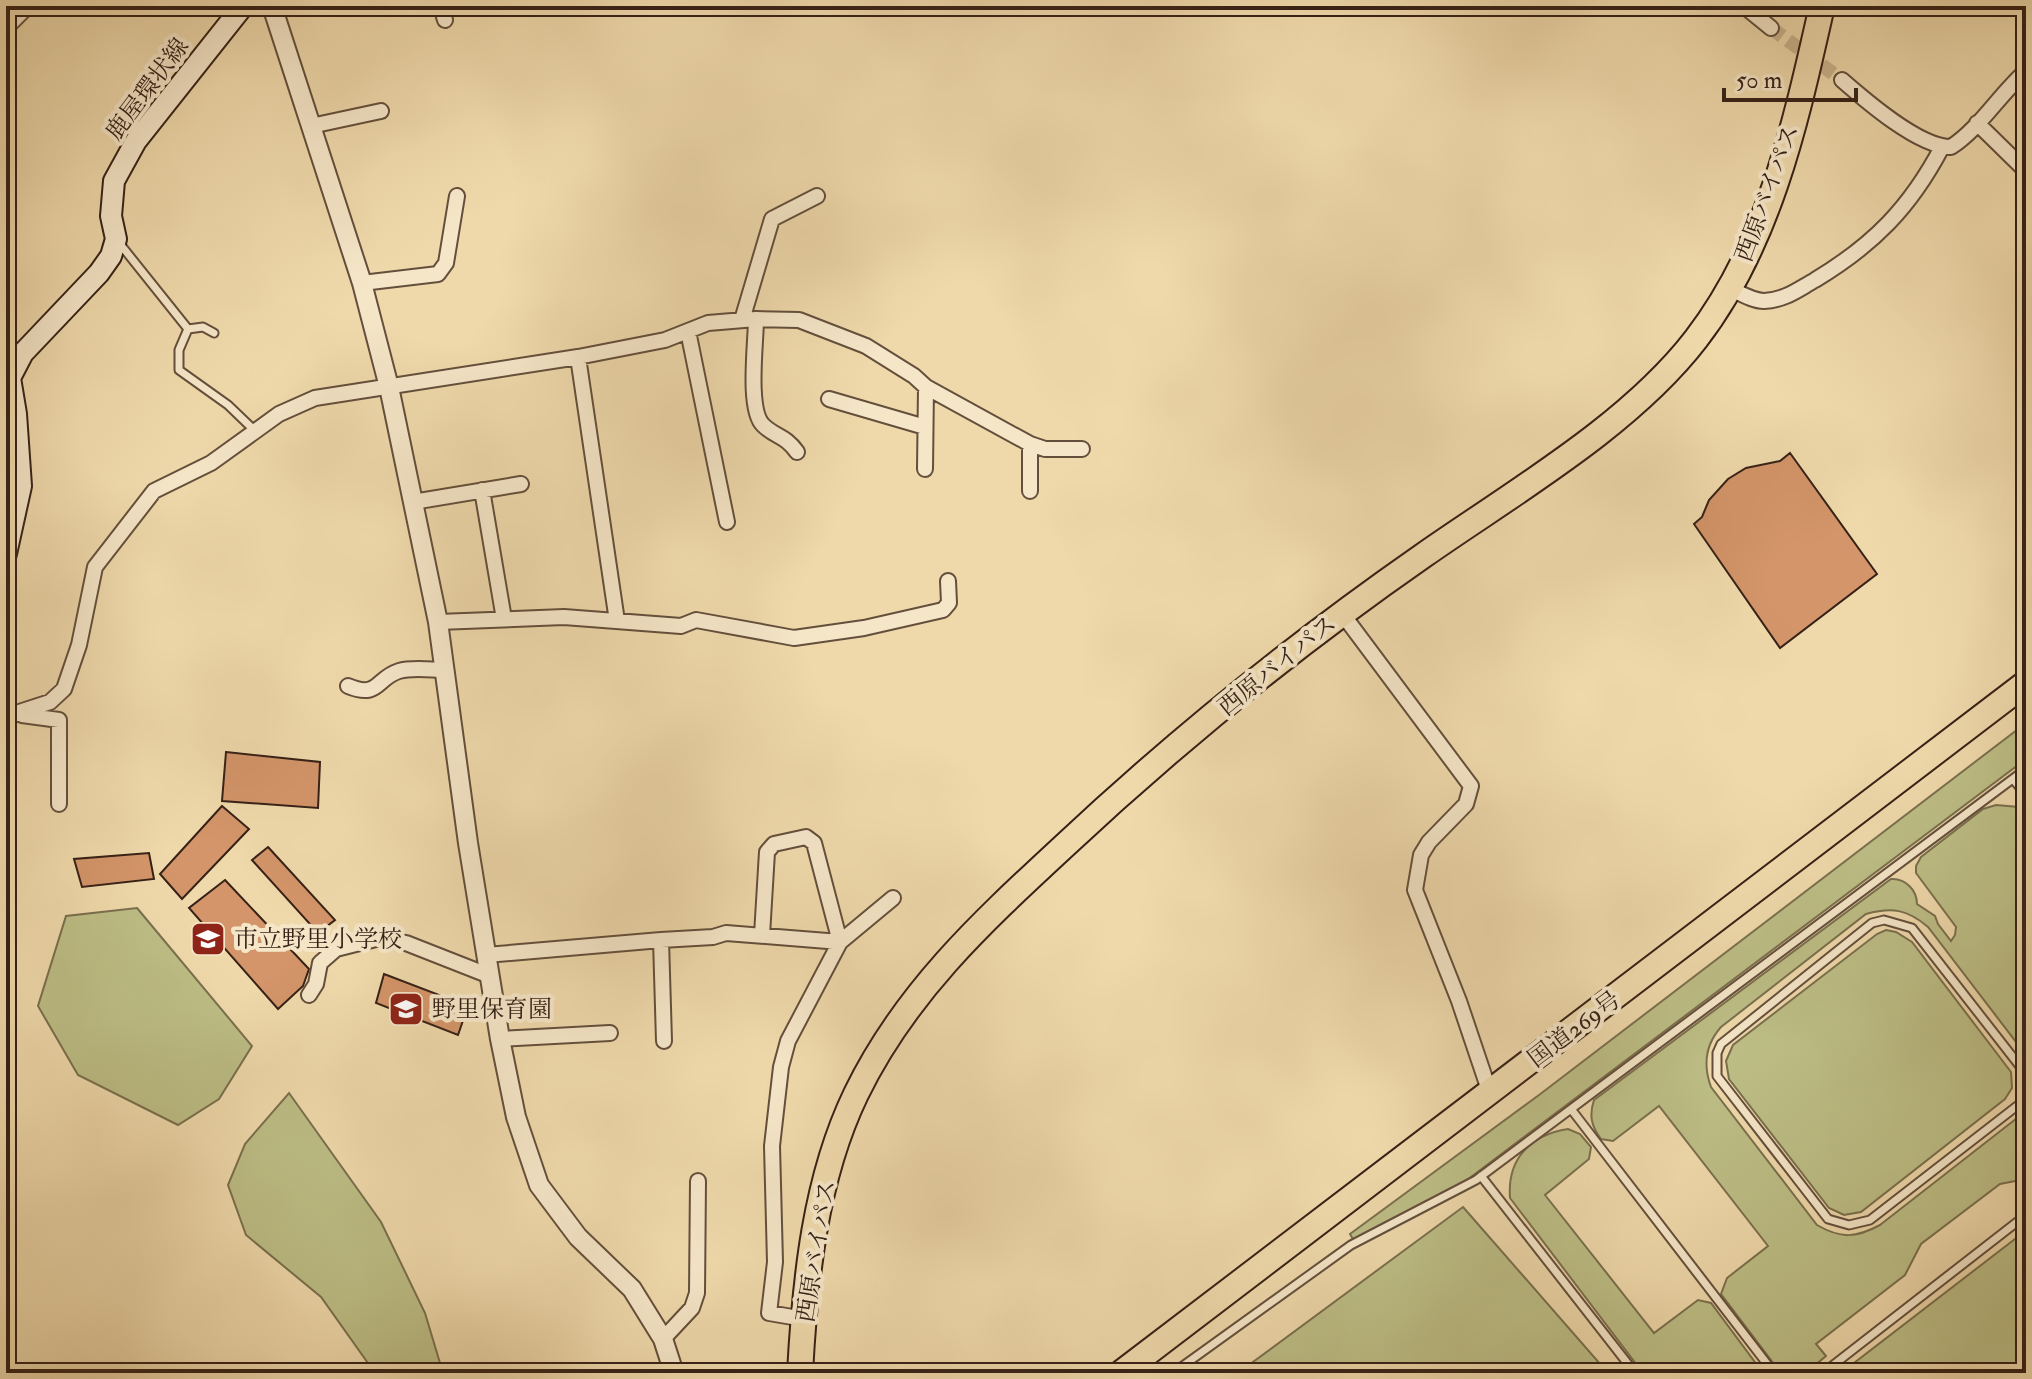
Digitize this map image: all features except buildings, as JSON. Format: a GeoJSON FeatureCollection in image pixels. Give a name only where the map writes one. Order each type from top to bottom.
{"type":"FeatureCollection","features":[{"type":"Feature","properties":{"kind":"highway","name":"西原バイパス"},"geometry":{"type":"LineString","coordinates":[[800,1373],[813,1239],[839,1134],[872,1063],[928,980],[970,935],[1095,816],[1173,749],[1341,612],[1568,455],[1622,414],[1663,377],[1697,338],[1729,288],[1757,235],[1791,137],[1822,6]]}},
{"type":"Feature","properties":{"kind":"highway","name":"国道269号"},"geometry":{"type":"LineString","coordinates":[[1121,1373],[2026,683]]}},
{"type":"Feature","properties":{"kind":"main road","name":"鹿屋環状線"},"geometry":{"type":"LineString","coordinates":[[116,239],[111,216],[114,181],[136,141],[243,6]]}},
{"type":"Feature","properties":{"kind":"main road"},"geometry":{"type":"LineString","coordinates":[[6,554],[21,486],[10,378],[13,352],[23,353],[99,273],[111,256],[116,239]]}},
{"type":"Feature","properties":{"kind":"street"},"geometry":{"type":"LineString","coordinates":[[6,28],[28,6]]}},
{"type":"Feature","properties":{"kind":"street"},"geometry":{"type":"LineString","coordinates":[[272,6],[362,283],[389,387],[438,622],[468,843],[516,1117],[539,1185],[578,1237],[632,1289],[663,1339],[674,1373]]}},
{"type":"Feature","properties":{"kind":"street"},"geometry":{"type":"LineString","coordinates":[[1744,6],[1771,28]]}},
{"type":"Feature","properties":{"kind":"street"},"geometry":{"type":"LineString","coordinates":[[1842,80],[1891,119],[1932,144],[1951,147],[1963,140],[2026,71]]}},
{"type":"Feature","properties":{"kind":"street"},"geometry":{"type":"LineString","coordinates":[[311,126],[381,111]]}},
{"type":"Feature","properties":{"kind":"street"},"geometry":{"type":"LineString","coordinates":[[1977,123],[2026,171]]}},
{"type":"Feature","properties":{"kind":"street"},"geometry":{"type":"LineString","coordinates":[[1729,288],[1760,301],[1786,298],[1849,259],[1877,236],[1905,206],[1942,147]]}},
{"type":"Feature","properties":{"kind":"street"},"geometry":{"type":"LineString","coordinates":[[362,283],[438,274],[446,263],[457,196]]}},
{"type":"Feature","properties":{"kind":"street"},"geometry":{"type":"LineString","coordinates":[[797,452],[788,439],[761,424],[754,405],[749,319],[772,219],[817,196]]}},
{"type":"Feature","properties":{"kind":"street"},"geometry":{"type":"LineString","coordinates":[[8,715],[50,702],[64,689],[79,645],[95,567],[154,491],[211,463],[279,414],[315,398],[578,357],[665,340],[708,323],[749,319],[799,320],[866,346],[926,387],[1030,444],[1045,449],[1082,449]]}},
{"type":"Feature","properties":{"kind":"street"},"geometry":{"type":"LineString","coordinates":[[688,331],[727,522]]}},
{"type":"Feature","properties":{"kind":"street"},"geometry":{"type":"LineString","coordinates":[[578,357],[617,621]]}},
{"type":"Feature","properties":{"kind":"street"},"geometry":{"type":"LineString","coordinates":[[925,469],[926,387]]}},
{"type":"Feature","properties":{"kind":"street"},"geometry":{"type":"LineString","coordinates":[[829,399],[925,427]]}},
{"type":"Feature","properties":{"kind":"street"},"geometry":{"type":"LineString","coordinates":[[1030,444],[1030,491]]}},
{"type":"Feature","properties":{"kind":"street"},"geometry":{"type":"LineString","coordinates":[[413,502],[521,484]]}},
{"type":"Feature","properties":{"kind":"street"},"geometry":{"type":"LineString","coordinates":[[482,490],[504,619]]}},
{"type":"Feature","properties":{"kind":"street"},"geometry":{"type":"LineString","coordinates":[[438,622],[564,617],[681,626],[696,620],[794,638],[864,628],[943,610],[949,603],[948,581]]}},
{"type":"Feature","properties":{"kind":"street"},"geometry":{"type":"LineString","coordinates":[[1341,612],[1471,786],[1466,804],[1429,842],[1421,855],[1415,890],[1459,1001],[1490,1093]]}},
{"type":"Feature","properties":{"kind":"street"},"geometry":{"type":"LineString","coordinates":[[348,686],[361,692],[373,689],[399,671],[445,670]]}},
{"type":"Feature","properties":{"kind":"street"},"geometry":{"type":"LineString","coordinates":[[8,715],[37,715],[59,720],[59,804]]}},
{"type":"Feature","properties":{"kind":"street"},"geometry":{"type":"LineString","coordinates":[[762,935],[767,852],[774,844],[806,837],[814,843],[840,942]]}},
{"type":"Feature","properties":{"kind":"street"},"geometry":{"type":"LineString","coordinates":[[804,1319],[769,1313],[775,1262],[772,1146],[781,1067],[788,1041],[840,942],[893,898]]}},
{"type":"Feature","properties":{"kind":"street"},"geometry":{"type":"LineString","coordinates":[[486,955],[713,937],[726,933],[840,942]]}},
{"type":"Feature","properties":{"kind":"street"},"geometry":{"type":"LineString","coordinates":[[309,995],[316,984],[320,963],[336,949],[380,938],[406,943],[490,976]]}},
{"type":"Feature","properties":{"kind":"street"},"geometry":{"type":"LineString","coordinates":[[661,940],[664,1041]]}},
{"type":"Feature","properties":{"kind":"street"},"geometry":{"type":"LineString","coordinates":[[500,1039],[610,1033]]}},
{"type":"Feature","properties":{"kind":"street"},"geometry":{"type":"LineString","coordinates":[[663,1339],[692,1308],[697,1293],[698,1181]]}},
{"type":"Feature","properties":{"kind":"lane"},"geometry":{"type":"LineString","coordinates":[[116,239],[188,329]]}},
{"type":"Feature","properties":{"kind":"lane"},"geometry":{"type":"LineString","coordinates":[[188,329],[203,327],[214,333]]}},
{"type":"Feature","properties":{"kind":"lane"},"geometry":{"type":"LineString","coordinates":[[188,329],[179,350],[179,370],[228,405],[255,431]]}},
{"type":"Feature","properties":{"kind":"lane"},"geometry":{"type":"LineString","coordinates":[[1173,1373],[1351,1245],[1481,1176],[2026,769]]}},
{"type":"Feature","properties":{"kind":"lane"},"geometry":{"type":"LineString","coordinates":[[2013,779],[2026,795]]}},
{"type":"Feature","properties":{"kind":"lane"},"geometry":{"type":"LineString","coordinates":[[2026,1074],[1912,928],[1884,920],[1872,923],[1721,1044],[1716,1064],[1717,1076],[1828,1219],[1849,1225],[1870,1220],[2026,1099]]}},
{"type":"Feature","properties":{"kind":"lane"},"geometry":{"type":"LineString","coordinates":[[1571,1109],[1774,1373]]}},
{"type":"Feature","properties":{"kind":"lane"},"geometry":{"type":"LineString","coordinates":[[1481,1176],[1635,1373]]}},
{"type":"Feature","properties":{"kind":"lane"},"geometry":{"type":"LineString","coordinates":[[1823,1373],[2026,1215]]}},
{"type":"Feature","properties":{"kind":"green space"},"geometry":{"type":"Polygon","coordinates":[[[2026,723],[2026,759],[1467,1180],[1354,1241],[1350,1234],[1539,1095],[2026,723]]]}},
{"type":"Feature","properties":{"kind":"green space"},"geometry":{"type":"Polygon","coordinates":[[[1996,805],[2019,807],[2026,812],[2026,1055],[1928,927],[1913,916],[1892,910],[1866,914],[1721,1027],[1709,1048],[1706,1063],[1711,1087],[1817,1225],[1841,1235],[1856,1234],[1880,1225],[2026,1111],[2026,1179],[2000,1184],[1921,1244],[1905,1275],[1816,1344],[1826,1356],[1814,1366],[1798,1373],[1777,1368],[1721,1294],[1727,1278],[1768,1246],[1659,1106],[1613,1141],[1601,1139],[1595,1130],[1591,1116],[1594,1100],[1891,879],[1910,886],[1917,904],[1935,916],[1951,941],[1956,927],[1916,873],[1916,866],[1921,857],[1983,809],[1996,805]]]}},
{"type":"Feature","properties":{"kind":"green space"},"geometry":{"type":"Polygon","coordinates":[[[137,908],[252,1046],[219,1099],[178,1125],[78,1075],[38,1006],[66,916],[137,908]]]}},
{"type":"Feature","properties":{"kind":"green space"},"geometry":{"type":"Polygon","coordinates":[[[1886,930],[1912,942],[2011,1072],[2012,1088],[2005,1099],[1861,1212],[1844,1215],[1829,1208],[1729,1079],[1726,1061],[1733,1045],[1886,930]]]}},
{"type":"Feature","properties":{"kind":"green space"},"geometry":{"type":"Polygon","coordinates":[[[289,1093],[381,1222],[425,1313],[443,1373],[375,1373],[321,1297],[246,1235],[228,1185],[245,1144],[289,1093]]]}},
{"type":"Feature","properties":{"kind":"green space"},"geometry":{"type":"Polygon","coordinates":[[[1568,1129],[1580,1134],[1591,1147],[1589,1159],[1545,1195],[1654,1333],[1698,1300],[1711,1303],[1763,1373],[1643,1373],[1510,1198],[1512,1172],[1524,1151],[1542,1137],[1568,1129]]]}},
{"type":"Feature","properties":{"kind":"green space"},"geometry":{"type":"Polygon","coordinates":[[[1463,1207],[1608,1373],[1238,1373],[1463,1207]]]}},
{"type":"Feature","properties":{"kind":"green space"},"geometry":{"type":"Polygon","coordinates":[[[2024,1232],[2026,1373],[1841,1373],[2024,1232]]]}},
{"type":"Feature","properties":{"kind":"tunnel"},"geometry":{"type":"LineString","coordinates":[[1771,28],[1842,80]]}},
{"type":"Feature","properties":{"kind":"place","name":"市立野里小学校"},"geometry":{"type":"Point","coordinates":[208,939]}},
{"type":"Feature","properties":{"kind":"place","name":"野里保育園"},"geometry":{"type":"Point","coordinates":[406,1009]}}]}
